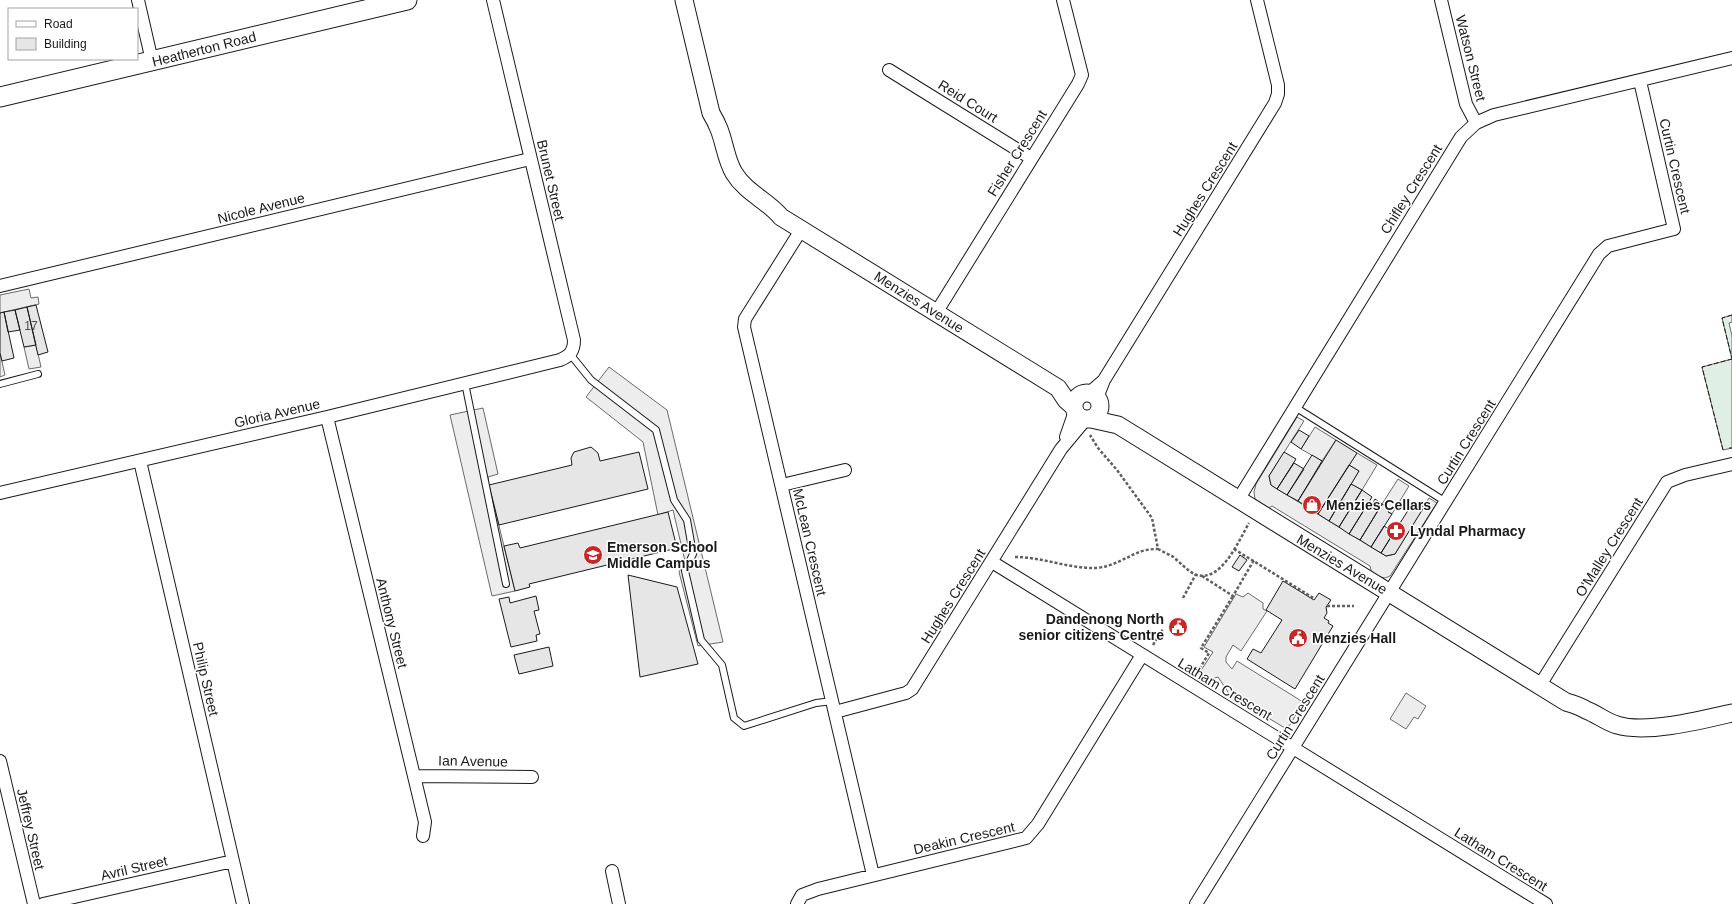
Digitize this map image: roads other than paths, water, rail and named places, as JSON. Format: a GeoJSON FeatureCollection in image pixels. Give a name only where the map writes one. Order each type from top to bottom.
{"type":"FeatureCollection","features":[{"type":"Feature","properties":{"kind":"main road","name":"Heatherton Road"},"geometry":{"type":"LineString","coordinates":[[0,97],[407,0]]}},
{"type":"Feature","properties":{"kind":"street"},"geometry":{"type":"LineString","coordinates":[[138,0],[152,61]]}},
{"type":"Feature","properties":{"kind":"street","name":"Brunet Street"},"geometry":{"type":"LineString","coordinates":[[493,0],[574,340],[574,346],[565,357]]}},
{"type":"Feature","properties":{"kind":"street","name":"Menzies Avenue"},"geometry":{"type":"LineString","coordinates":[[684,0],[711,113],[719,129],[734,174],[748,191],[774,208],[781,217],[1058,388],[1066,400],[1087,409],[1108,412],[1118,425],[1540,685],[1566,702],[1580,716],[1599,728],[1614,734],[1634,738],[1657,735],[1686,724],[1732,713]]}},
{"type":"Feature","properties":{"kind":"street","name":"Fisher Crescent"},"geometry":{"type":"LineString","coordinates":[[936,313],[1082,76],[1063,0]]}},
{"type":"Feature","properties":{"kind":"street","name":"Hughes Crescent"},"geometry":{"type":"LineString","coordinates":[[834,706],[906,693],[912,689],[1087,409],[1275,103],[1278,94],[1278,85],[1257,0]]}},
{"type":"Feature","properties":{"kind":"street","name":"Watson Street"},"geometry":{"type":"LineString","coordinates":[[1441,0],[1466,104],[1476,123]]}},
{"type":"Feature","properties":{"kind":"street","name":"Chifley Crescent"},"geometry":{"type":"LineString","coordinates":[[1238,500],[1461,137],[1476,123],[1494,115],[1732,58]]}},
{"type":"Feature","properties":{"kind":"street","name":"Reid Court"},"geometry":{"type":"LineString","coordinates":[[889,70],[1031,158]]}},
{"type":"Feature","properties":{"kind":"street","name":"Curtin Crescent"},"geometry":{"type":"LineString","coordinates":[[1196,904],[1598,254],[1608,246],[1674,229],[1640,80]]}},
{"type":"Feature","properties":{"kind":"street","name":"Nicole Avenue"},"geometry":{"type":"LineString","coordinates":[[0,286],[530,159]]}},
{"type":"Feature","properties":{"kind":"street","name":"McLean Crescent"},"geometry":{"type":"LineString","coordinates":[[801,230],[745,319],[747,341],[873,875]]}},
{"type":"Feature","properties":{"kind":"street","name":"Gloria Avenue"},"geometry":{"type":"LineString","coordinates":[[0,493],[327,417],[565,357]]}},
{"type":"Feature","properties":{"kind":"street","name":"Anthony Street"},"geometry":{"type":"LineString","coordinates":[[327,417],[414,776],[424,822],[424,836]]}},
{"type":"Feature","properties":{"kind":"street","name":"Philip Street"},"geometry":{"type":"LineString","coordinates":[[140,461],[243,904]]}},
{"type":"Feature","properties":{"kind":"street","name":"O'Malley Crescent"},"geometry":{"type":"LineString","coordinates":[[1540,685],[1667,482],[1685,475],[1732,464]]}},
{"type":"Feature","properties":{"kind":"street"},"geometry":{"type":"LineString","coordinates":[[782,485],[845,470]]}},
{"type":"Feature","properties":{"kind":"street","name":"Latham Crescent"},"geometry":{"type":"LineString","coordinates":[[992,562],[1546,904]]}},
{"type":"Feature","properties":{"kind":"street","name":"Deakin Crescent"},"geometry":{"type":"LineString","coordinates":[[797,904],[802,895],[810,892],[873,875],[1026,838],[1038,824],[1142,656]]}},
{"type":"Feature","properties":{"kind":"street","name":"Jeffrey Street"},"geometry":{"type":"LineString","coordinates":[[0,761],[34,904]]}},
{"type":"Feature","properties":{"kind":"street","name":"Ian Avenue"},"geometry":{"type":"LineString","coordinates":[[414,776],[532,777]]}},
{"type":"Feature","properties":{"kind":"street","name":"Avril Street"},"geometry":{"type":"LineString","coordinates":[[43,904],[233,861]]}},
{"type":"Feature","properties":{"kind":"street"},"geometry":{"type":"LineString","coordinates":[[612,871],[619,904]]}},
{"type":"Feature","properties":{"kind":"lane"},"geometry":{"type":"LineString","coordinates":[[565,357],[591,380],[656,430],[674,500],[686,520],[693,554],[685,571],[701,640],[722,665],[734,718],[744,726],[816,704],[834,706]]}},
{"type":"Feature","properties":{"kind":"lane"},"geometry":{"type":"LineString","coordinates":[[0,384],[38,374]]}},
{"type":"Feature","properties":{"kind":"lane"},"geometry":{"type":"LineString","coordinates":[[465,383],[506,584]]}},
{"type":"Feature","properties":{"kind":"lane"},"geometry":{"type":"LineString","coordinates":[[1295,408],[1446,502]]}},
{"type":"Feature","properties":{"kind":"place","name":"Menzies Cellars"},"geometry":{"type":"Point","coordinates":[1312,505]}},
{"type":"Feature","properties":{"kind":"place","name":"Lyndal Pharmacy"},"geometry":{"type":"Point","coordinates":[1396,531]}},
{"type":"Feature","properties":{"kind":"place","name":"Emerson School Middle Campus"},"geometry":{"type":"Point","coordinates":[593,555]}},
{"type":"Feature","properties":{"kind":"place","name":"Dandenong North senior citizens Centre"},"geometry":{"type":"Point","coordinates":[1178,627]}},
{"type":"Feature","properties":{"kind":"place","name":"Menzies Hall"},"geometry":{"type":"Point","coordinates":[1298,638]}}]}
